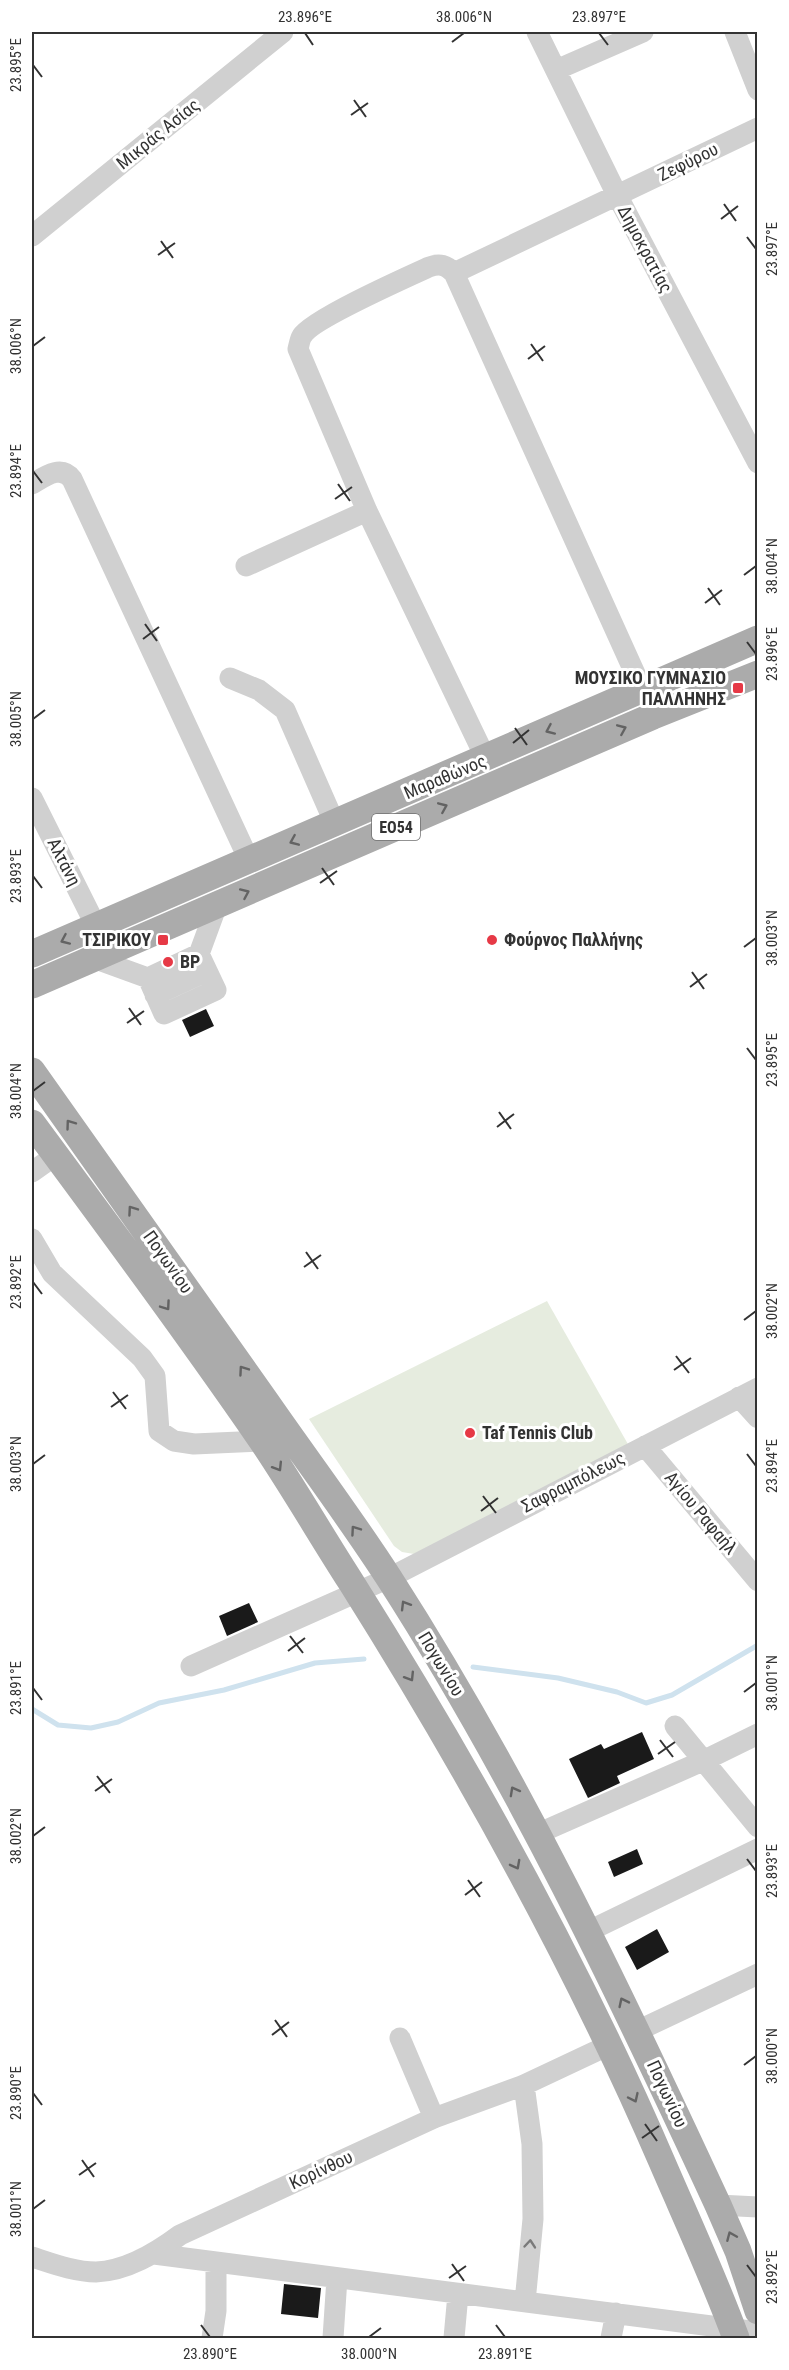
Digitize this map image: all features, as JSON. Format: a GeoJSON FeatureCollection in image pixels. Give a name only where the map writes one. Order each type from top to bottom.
{"type":"FeatureCollection","features":[{"type":"Feature","properties":{"kind":"main road","name":"Μαραθώνος"},"geometry":{"type":"LineString","coordinates":[[32,954],[486,759],[758,639]]}},
{"type":"Feature","properties":{"kind":"main road","name":"Μαραθώνος"},"geometry":{"type":"LineString","coordinates":[[33,985],[642,720],[758,674]]}},
{"type":"Feature","properties":{"kind":"main road","name":"Πογωνίου"},"geometry":{"type":"LineString","coordinates":[[32,1071],[389,1578],[451,1679],[589,1931],[718,2205],[738,2251],[758,2311]]}},
{"type":"Feature","properties":{"kind":"main road","name":"Πογωνίου"},"geometry":{"type":"LineString","coordinates":[[32,1123],[133,1259],[262,1442],[419,1691],[480,1796],[566,1957],[609,2045],[716,2285],[742,2333]]}},
{"type":"Feature","properties":{"kind":"street","name":"Μικράς Ασίας"},"geometry":{"type":"LineString","coordinates":[[32,236],[283,32]]}},
{"type":"Feature","properties":{"kind":"street","name":"Δημοκρατίας"},"geometry":{"type":"LineString","coordinates":[[537,32],[618,196],[758,464]]}},
{"type":"Feature","properties":{"kind":"street"},"geometry":{"type":"LineString","coordinates":[[556,70],[643,32]]}},
{"type":"Feature","properties":{"kind":"street"},"geometry":{"type":"LineString","coordinates":[[735,32],[758,90]]}},
{"type":"Feature","properties":{"kind":"street","name":"Ζεφύρου"},"geometry":{"type":"LineString","coordinates":[[454,273],[758,128]]}},
{"type":"Feature","properties":{"kind":"street"},"geometry":{"type":"LineString","coordinates":[[486,759],[368,511],[298,349],[302,335],[310,327],[367,296],[429,267],[437,264],[447,266],[454,273],[642,689]]}},
{"type":"Feature","properties":{"kind":"street"},"geometry":{"type":"LineString","coordinates":[[32,484],[58,471],[64,472],[72,479],[249,860]]}},
{"type":"Feature","properties":{"kind":"street"},"geometry":{"type":"LineString","coordinates":[[246,566],[368,511]]}},
{"type":"Feature","properties":{"kind":"street"},"geometry":{"type":"LineString","coordinates":[[230,678],[259,690],[285,710],[335,824]]}},
{"type":"Feature","properties":{"kind":"street","name":"Αλτάνη"},"geometry":{"type":"LineString","coordinates":[[32,798],[96,926]]}},
{"type":"Feature","properties":{"kind":"street"},"geometry":{"type":"LineString","coordinates":[[93,958],[152,986],[164,1014],[216,990],[203,963],[217,905]]}},
{"type":"Feature","properties":{"kind":"street"},"geometry":{"type":"LineString","coordinates":[[152,986],[203,963]]}},
{"type":"Feature","properties":{"kind":"street"},"geometry":{"type":"LineString","coordinates":[[32,1172],[56,1155]]}},
{"type":"Feature","properties":{"kind":"street"},"geometry":{"type":"LineString","coordinates":[[32,1239],[52,1273],[142,1358],[154,1376],[159,1431],[174,1442],[194,1444],[262,1442]]}},
{"type":"Feature","properties":{"kind":"street"},"geometry":{"type":"LineString","coordinates":[[748,1392],[758,1418]]}},
{"type":"Feature","properties":{"kind":"street","name":"Σαφραμπόλεως"},"geometry":{"type":"LineString","coordinates":[[357,1592],[389,1578],[748,1392]]}},
{"type":"Feature","properties":{"kind":"street","name":"Αγίου Ραφαήλ"},"geometry":{"type":"LineString","coordinates":[[645,1446],[758,1581]]}},
{"type":"Feature","properties":{"kind":"street"},"geometry":{"type":"LineString","coordinates":[[190,1666],[357,1592]]}},
{"type":"Feature","properties":{"kind":"street"},"geometry":{"type":"LineString","coordinates":[[675,1726],[758,1827]]}},
{"type":"Feature","properties":{"kind":"street"},"geometry":{"type":"LineString","coordinates":[[537,1834],[705,1760],[758,1734]]}},
{"type":"Feature","properties":{"kind":"street"},"geometry":{"type":"LineString","coordinates":[[589,1931],[758,1849]]}},
{"type":"Feature","properties":{"kind":"street"},"geometry":{"type":"LineString","coordinates":[[637,2031],[758,1974]]}},
{"type":"Feature","properties":{"kind":"street"},"geometry":{"type":"LineString","coordinates":[[400,2038],[435,2118]]}},
{"type":"Feature","properties":{"kind":"street","name":"Κορίνθου"},"geometry":{"type":"LineString","coordinates":[[32,2257],[57,2265],[96,2272],[129,2264],[154,2254],[180,2235],[435,2118],[524,2085],[609,2045]]}},
{"type":"Feature","properties":{"kind":"street"},"geometry":{"type":"LineString","coordinates":[[524,2085],[532,2144],[532,2208],[525,2302]]}},
{"type":"Feature","properties":{"kind":"street"},"geometry":{"type":"LineString","coordinates":[[718,2205],[758,2208]]}},
{"type":"Feature","properties":{"kind":"street"},"geometry":{"type":"LineString","coordinates":[[154,2254],[616,2313],[742,2333]]}},
{"type":"Feature","properties":{"kind":"street"},"geometry":{"type":"LineString","coordinates":[[212,2338],[216,2311],[216,2263]]}},
{"type":"Feature","properties":{"kind":"street"},"geometry":{"type":"LineString","coordinates":[[333,2338],[337,2278]]}},
{"type":"Feature","properties":{"kind":"street"},"geometry":{"type":"LineString","coordinates":[[454,2338],[458,2294]]}},
{"type":"Feature","properties":{"kind":"street"},"geometry":{"type":"LineString","coordinates":[[612,2338],[616,2313]]}},
{"type":"Feature","properties":{"kind":"shaded area","name":"Taf Tennis Club"},"geometry":{"type":"Polygon","coordinates":[[[547,1301],[629,1446],[414,1554],[402,1552],[394,1546],[309,1419],[547,1301]]]}},
{"type":"Feature","properties":{"kind":"building"},"geometry":{"type":"Polygon","coordinates":[[[206,1009],[214,1026],[190,1037],[182,1020],[206,1009]]]}},
{"type":"Feature","properties":{"kind":"building"},"geometry":{"type":"Polygon","coordinates":[[[249,1603],[258,1622],[227,1636],[219,1616],[249,1603]]]}},
{"type":"Feature","properties":{"kind":"building"},"geometry":{"type":"Polygon","coordinates":[[[642,1732],[654,1759],[617,1776],[620,1783],[588,1798],[569,1759],[601,1744],[604,1749],[642,1732]]]}},
{"type":"Feature","properties":{"kind":"building"},"geometry":{"type":"Polygon","coordinates":[[[637,1849],[643,1864],[614,1877],[608,1862],[637,1849]]]}},
{"type":"Feature","properties":{"kind":"building"},"geometry":{"type":"Polygon","coordinates":[[[657,1929],[669,1952],[637,1970],[625,1947],[657,1929]]]}},
{"type":"Feature","properties":{"kind":"building"},"geometry":{"type":"Polygon","coordinates":[[[284,2284],[321,2288],[318,2318],[281,2314],[284,2284]]]}},
{"type":"Feature","properties":{"kind":"waterway"},"geometry":{"type":"LineString","coordinates":[[473,1667],[558,1678],[617,1692],[646,1703],[672,1695],[758,1645]]}},
{"type":"Feature","properties":{"kind":"waterway"},"geometry":{"type":"LineString","coordinates":[[32,1709],[58,1725],[91,1728],[118,1722],[159,1703],[224,1690],[315,1663],[364,1659]]}},
{"type":"Feature","properties":{"kind":"place","name":"ΜΟΥΣΙΚΟ ΓΥΜΝΑΣΙΟ ΠΑΛΛΗΝΗΣ"},"geometry":{"type":"Point","coordinates":[738,688]}},
{"type":"Feature","properties":{"kind":"place","name":"ΤΣΙΡΙΚΟΥ"},"geometry":{"type":"Point","coordinates":[163,940]}},
{"type":"Feature","properties":{"kind":"place","name":"Φούρνος Παλλήνης"},"geometry":{"type":"Point","coordinates":[492,940]}},
{"type":"Feature","properties":{"kind":"place","name":"BP"},"geometry":{"type":"Point","coordinates":[168,962]}},
{"type":"Feature","properties":{"kind":"place","name":"Taf Tennis Club"},"geometry":{"type":"Point","coordinates":[470,1433]}}]}
